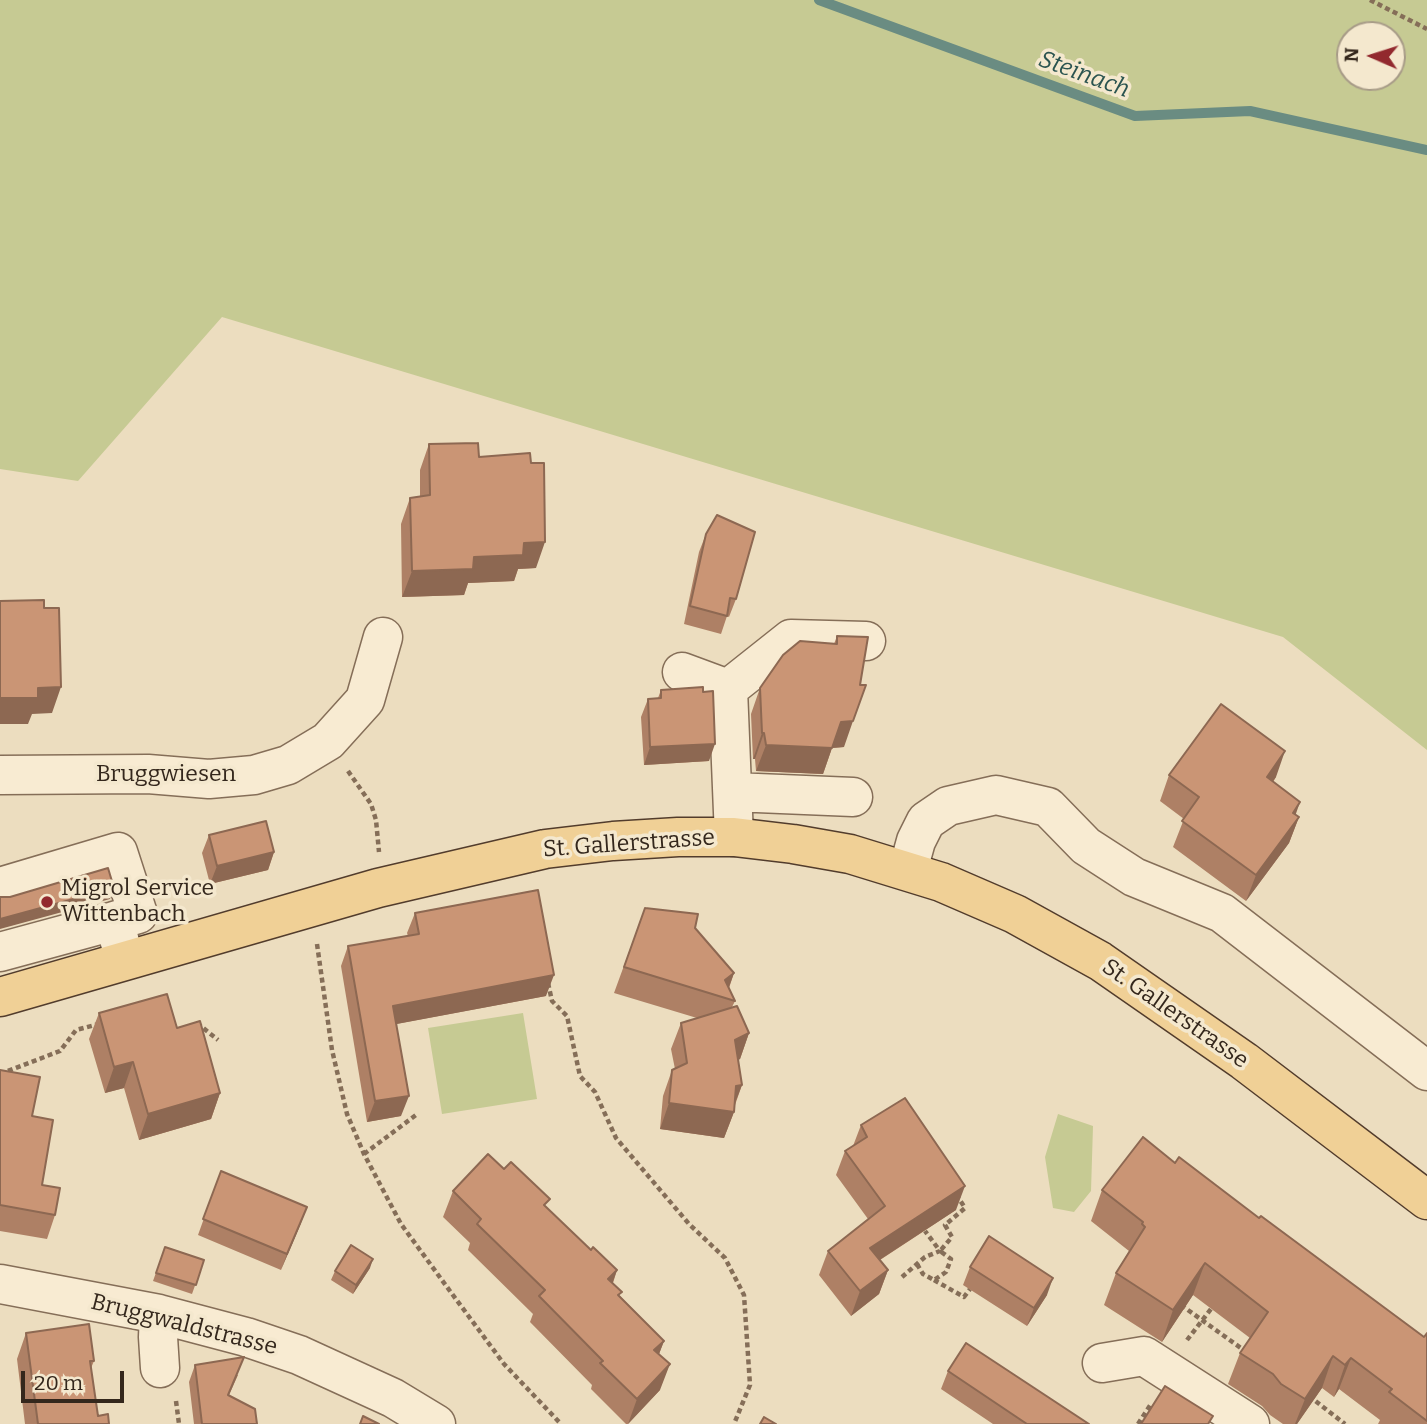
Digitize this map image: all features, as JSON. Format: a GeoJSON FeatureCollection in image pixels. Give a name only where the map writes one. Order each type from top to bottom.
{"type":"FeatureCollection","features":[{"type":"Feature","properties":{"kind":"main road","name":"St. Gallerstrasse"},"geometry":{"type":"LineString","coordinates":[[0,997],[378,888],[545,849],[613,841],[734,837],[850,854],[908,870],[1015,914],[1100,961],[1244,1061],[1427,1200]]}},
{"type":"Feature","properties":{"kind":"street","name":"Bruggwiesen"},"geometry":{"type":"LineString","coordinates":[[0,775],[148,774],[209,779],[254,775],[288,765],[328,741],[365,700],[383,637]]}},
{"type":"Feature","properties":{"kind":"street"},"geometry":{"type":"LineString","coordinates":[[728,690],[791,639],[866,641]]}},
{"type":"Feature","properties":{"kind":"street"},"geometry":{"type":"LineString","coordinates":[[682,672],[728,690]]}},
{"type":"Feature","properties":{"kind":"street"},"geometry":{"type":"LineString","coordinates":[[728,690],[734,837]]}},
{"type":"Feature","properties":{"kind":"street"},"geometry":{"type":"LineString","coordinates":[[733,792],[853,797]]}},
{"type":"Feature","properties":{"kind":"street"},"geometry":{"type":"LineString","coordinates":[[908,870],[916,841],[926,821],[948,806],[996,794],[1048,807],[1086,845],[1134,877],[1222,914],[1427,1071]]}},
{"type":"Feature","properties":{"kind":"street"},"geometry":{"type":"LineString","coordinates":[[0,887],[118,852],[138,914],[0,952]]}},
{"type":"Feature","properties":{"kind":"street"},"geometry":{"type":"LineString","coordinates":[[114,921],[125,960]]}},
{"type":"Feature","properties":{"kind":"street","name":"Bruggwaldstrasse"},"geometry":{"type":"LineString","coordinates":[[0,1284],[159,1314],[246,1337],[299,1355],[393,1398],[436,1424]]}},
{"type":"Feature","properties":{"kind":"street"},"geometry":{"type":"LineString","coordinates":[[159,1314],[160,1368]]}},
{"type":"Feature","properties":{"kind":"street"},"geometry":{"type":"LineString","coordinates":[[1102,1363],[1144,1356],[1250,1424]]}},
{"type":"Feature","properties":{"kind":"path"},"geometry":{"type":"LineString","coordinates":[[1370,0],[1427,29]]}},
{"type":"Feature","properties":{"kind":"path"},"geometry":{"type":"LineString","coordinates":[[328,741],[371,804],[376,821],[380,858]]}},
{"type":"Feature","properties":{"kind":"path"},"geometry":{"type":"LineString","coordinates":[[316,938],[332,1050],[348,1114],[365,1154],[401,1224],[504,1364],[561,1424]]}},
{"type":"Feature","properties":{"kind":"path"},"geometry":{"type":"LineString","coordinates":[[547,977],[552,1001],[567,1016],[580,1076],[595,1092],[616,1138],[689,1224],[724,1258],[744,1295],[750,1385],[734,1424]]}},
{"type":"Feature","properties":{"kind":"path"},"geometry":{"type":"LineString","coordinates":[[0,1074],[60,1051],[76,1030],[111,1020]]}},
{"type":"Feature","properties":{"kind":"path"},"geometry":{"type":"LineString","coordinates":[[185,1026],[198,1023],[218,1040]]}},
{"type":"Feature","properties":{"kind":"path"},"geometry":{"type":"LineString","coordinates":[[365,1154],[416,1115]]}},
{"type":"Feature","properties":{"kind":"path"},"geometry":{"type":"LineString","coordinates":[[902,1277],[925,1257],[940,1251],[952,1237],[945,1224],[965,1208],[957,1197]]}},
{"type":"Feature","properties":{"kind":"path"},"geometry":{"type":"LineString","coordinates":[[925,1231],[940,1251],[951,1259],[946,1272],[934,1280]]}},
{"type":"Feature","properties":{"kind":"path"},"geometry":{"type":"LineString","coordinates":[[917,1264],[923,1274],[964,1297],[970,1289]]}},
{"type":"Feature","properties":{"kind":"path"},"geometry":{"type":"LineString","coordinates":[[1171,1299],[1255,1358]]}},
{"type":"Feature","properties":{"kind":"path"},"geometry":{"type":"LineString","coordinates":[[1202,1320],[1216,1301]]}},
{"type":"Feature","properties":{"kind":"path"},"geometry":{"type":"LineString","coordinates":[[1308,1396],[1345,1424]]}},
{"type":"Feature","properties":{"kind":"green space"},"geometry":{"type":"Polygon","coordinates":[[[0,0],[1427,0],[1427,750],[1283,637],[222,317],[78,481],[0,469],[0,0]]]}},
{"type":"Feature","properties":{"kind":"green space"},"geometry":{"type":"Polygon","coordinates":[[[523,1013],[537,1099],[442,1114],[428,1028],[523,1013]]]}},
{"type":"Feature","properties":{"kind":"green space"},"geometry":{"type":"Polygon","coordinates":[[[1058,1114],[1093,1126],[1091,1191],[1074,1212],[1053,1208],[1045,1157],[1058,1114]]]}},
{"type":"Feature","properties":{"kind":"building"},"geometry":{"type":"Polygon","coordinates":[[[478,443],[479,457],[530,453],[531,463],[544,463],[545,542],[524,543],[523,555],[474,557],[473,569],[412,571],[410,498],[430,495],[429,444],[478,443]]]}},
{"type":"Feature","properties":{"kind":"building"},"geometry":{"type":"Polygon","coordinates":[[[717,515],[755,532],[736,599],[730,598],[727,616],[690,606],[706,534],[717,515]]]}},
{"type":"Feature","properties":{"kind":"building"},"geometry":{"type":"Polygon","coordinates":[[[44,600],[44,608],[59,608],[61,687],[38,688],[38,698],[0,698],[0,601],[44,600]]]}},
{"type":"Feature","properties":{"kind":"building"},"geometry":{"type":"Polygon","coordinates":[[[837,636],[868,637],[860,685],[866,685],[853,721],[841,722],[832,748],[766,745],[762,733],[760,688],[783,655],[800,641],[837,644],[837,636]]]}},
{"type":"Feature","properties":{"kind":"building"},"geometry":{"type":"Polygon","coordinates":[[[703,687],[703,692],[713,691],[715,744],[650,747],[648,699],[661,698],[661,690],[703,687]]]}},
{"type":"Feature","properties":{"kind":"building"},"geometry":{"type":"Polygon","coordinates":[[[1221,704],[1285,751],[1267,777],[1300,802],[1293,813],[1299,817],[1256,875],[1182,821],[1199,797],[1169,775],[1221,704]]]}},
{"type":"Feature","properties":{"kind":"building"},"geometry":{"type":"Polygon","coordinates":[[[266,821],[274,852],[217,866],[209,835],[266,821]]]}},
{"type":"Feature","properties":{"kind":"building"},"geometry":{"type":"Polygon","coordinates":[[[108,868],[114,888],[0,919],[0,897],[10,897],[108,868]]]}},
{"type":"Feature","properties":{"kind":"building"},"geometry":{"type":"Polygon","coordinates":[[[538,890],[554,975],[393,1006],[409,1096],[375,1101],[348,946],[419,934],[415,913],[538,890]]]}},
{"type":"Feature","properties":{"kind":"building"},"geometry":{"type":"Polygon","coordinates":[[[645,908],[698,914],[695,928],[734,973],[725,980],[735,1001],[624,967],[645,908]]]}},
{"type":"Feature","properties":{"kind":"building"},"geometry":{"type":"Polygon","coordinates":[[[167,994],[177,1028],[200,1021],[220,1093],[148,1114],[133,1062],[114,1067],[99,1013],[167,994]]]}},
{"type":"Feature","properties":{"kind":"building"},"geometry":{"type":"Polygon","coordinates":[[[737,1006],[749,1033],[735,1040],[742,1085],[736,1086],[734,1112],[669,1103],[672,1070],[687,1063],[681,1023],[737,1006]]]}},
{"type":"Feature","properties":{"kind":"building"},"geometry":{"type":"Polygon","coordinates":[[[0,1070],[40,1077],[32,1116],[53,1120],[42,1185],[60,1188],[55,1215],[0,1205],[0,1070]]]}},
{"type":"Feature","properties":{"kind":"building"},"geometry":{"type":"Polygon","coordinates":[[[905,1098],[965,1186],[870,1248],[888,1270],[860,1291],[828,1251],[885,1206],[845,1151],[867,1137],[861,1125],[905,1098]]]}},
{"type":"Feature","properties":{"kind":"building"},"geometry":{"type":"Polygon","coordinates":[[[1143,1137],[1175,1163],[1179,1157],[1424,1337],[1427,1333],[1427,1421],[1389,1392],[1392,1389],[1351,1358],[1345,1365],[1333,1356],[1305,1399],[1281,1384],[1273,1374],[1240,1353],[1268,1312],[1205,1263],[1173,1310],[1116,1273],[1145,1227],[1143,1222],[1102,1190],[1143,1137]]]}},
{"type":"Feature","properties":{"kind":"building"},"geometry":{"type":"Polygon","coordinates":[[[488,1154],[504,1169],[511,1162],[550,1199],[544,1205],[591,1250],[593,1247],[617,1270],[608,1279],[622,1292],[618,1295],[664,1341],[654,1350],[670,1364],[637,1399],[539,1296],[545,1290],[477,1224],[481,1219],[453,1191],[488,1154]]]}},
{"type":"Feature","properties":{"kind":"building"},"geometry":{"type":"Polygon","coordinates":[[[221,1171],[307,1207],[287,1254],[203,1219],[221,1171]]]}},
{"type":"Feature","properties":{"kind":"building"},"geometry":{"type":"Polygon","coordinates":[[[989,1236],[1053,1278],[1034,1308],[970,1267],[989,1236]]]}},
{"type":"Feature","properties":{"kind":"building"},"geometry":{"type":"Polygon","coordinates":[[[351,1245],[373,1259],[356,1285],[335,1271],[351,1245]]]}},
{"type":"Feature","properties":{"kind":"building"},"geometry":{"type":"Polygon","coordinates":[[[165,1247],[204,1260],[196,1285],[156,1273],[165,1247]]]}},
{"type":"Feature","properties":{"kind":"building"},"geometry":{"type":"Polygon","coordinates":[[[89,1324],[94,1361],[90,1361],[98,1416],[108,1414],[109,1424],[38,1424],[26,1333],[89,1324]]]}},
{"type":"Feature","properties":{"kind":"building"},"geometry":{"type":"Polygon","coordinates":[[[966,1343],[1089,1424],[1027,1424],[948,1371],[966,1343]]]}},
{"type":"Feature","properties":{"kind":"building"},"geometry":{"type":"Polygon","coordinates":[[[244,1357],[228,1395],[255,1409],[257,1424],[202,1424],[195,1365],[244,1357]]]}},
{"type":"Feature","properties":{"kind":"building"},"geometry":{"type":"Polygon","coordinates":[[[1165,1386],[1213,1416],[1208,1424],[1141,1424],[1165,1386]]]}},
{"type":"Feature","properties":{"kind":"building"},"geometry":{"type":"Polygon","coordinates":[[[363,1416],[379,1424],[360,1424],[363,1416]]]}},
{"type":"Feature","properties":{"kind":"building"},"geometry":{"type":"Polygon","coordinates":[[[764,1417],[776,1424],[760,1424],[764,1417]]]}},
{"type":"Feature","properties":{"kind":"waterway","name":"Steinach"},"geometry":{"type":"LineString","coordinates":[[819,0],[1135,116],[1250,111],[1427,150]]}},
{"type":"Feature","properties":{"kind":"place","name":"Migrol Service Wittenbach"},"geometry":{"type":"Point","coordinates":[47,902]}}]}
